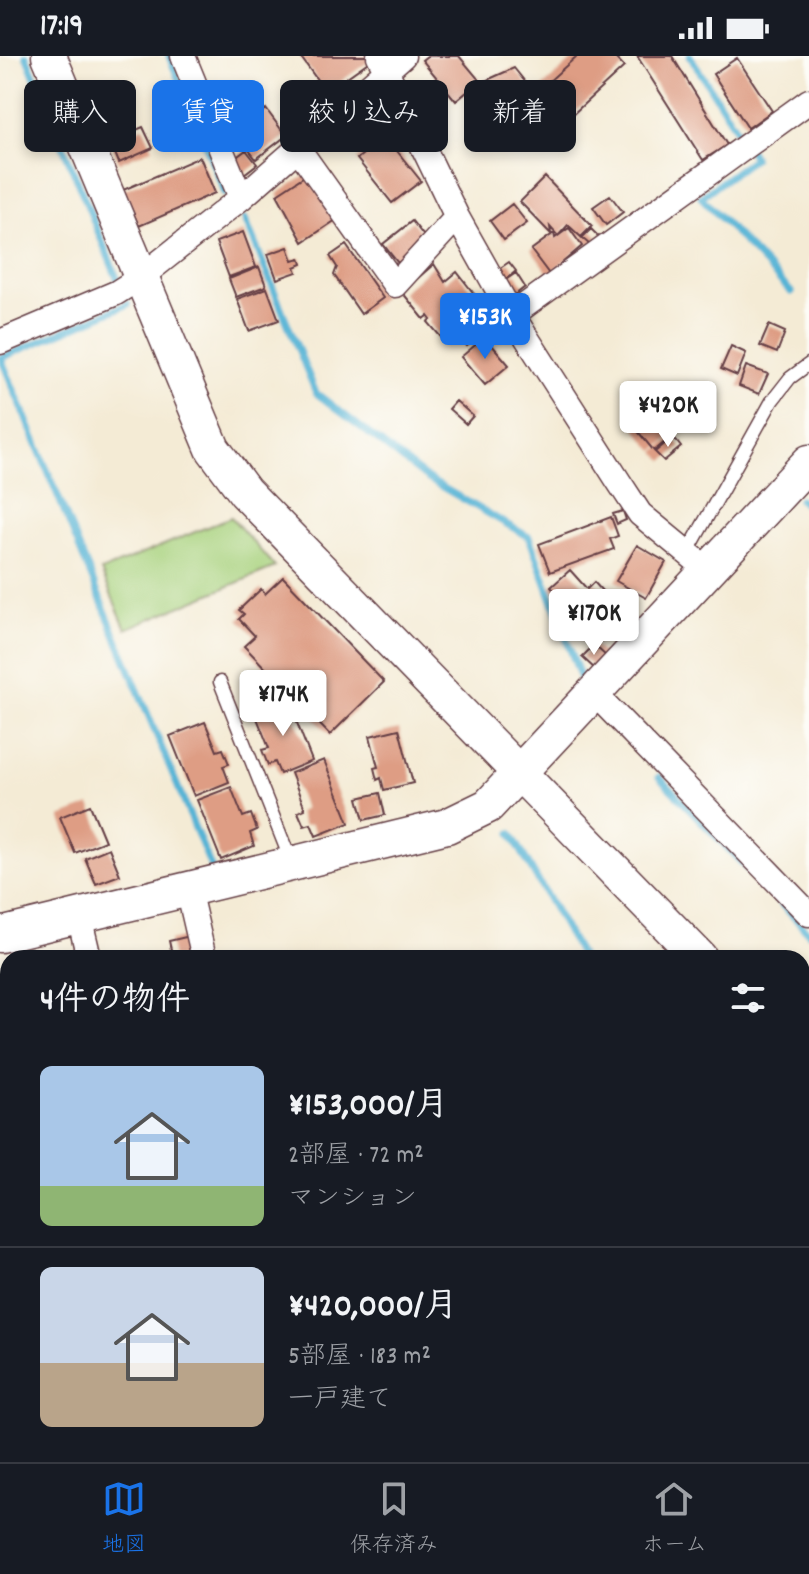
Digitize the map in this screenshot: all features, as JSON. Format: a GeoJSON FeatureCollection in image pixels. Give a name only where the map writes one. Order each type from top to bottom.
{"type":"FeatureCollection","features":[{"type":"Feature","properties":{"kind":"street"},"geometry":{"type":"LineString","coordinates":[[49,56],[213,449],[245,492],[692,950]]}},
{"type":"Feature","properties":{"kind":"street"},"geometry":{"type":"LineString","coordinates":[[183,56],[241,198]]}},
{"type":"Feature","properties":{"kind":"street"},"geometry":{"type":"LineString","coordinates":[[369,80],[390,60],[457,217],[512,315],[640,514],[697,561]]}},
{"type":"Feature","properties":{"kind":"street"},"geometry":{"type":"LineString","coordinates":[[512,315],[809,101]]}},
{"type":"Feature","properties":{"kind":"street"},"geometry":{"type":"LineString","coordinates":[[0,342],[116,293],[141,277],[241,198],[292,152]]}},
{"type":"Feature","properties":{"kind":"street"},"geometry":{"type":"LineString","coordinates":[[301,152],[395,285],[457,217]]}},
{"type":"Feature","properties":{"kind":"street"},"geometry":{"type":"LineString","coordinates":[[0,935],[447,826],[488,806],[595,694],[697,561],[809,462]]}},
{"type":"Feature","properties":{"kind":"street"},"geometry":{"type":"LineString","coordinates":[[595,694],[809,914]]}},
{"type":"Feature","properties":{"kind":"street"},"geometry":{"type":"LineString","coordinates":[[188,889],[202,950]]}},
{"type":"Feature","properties":{"kind":"street"},"geometry":{"type":"LineString","coordinates":[[79,916],[87,950]]}},
{"type":"Feature","properties":{"kind":"lane"},"geometry":{"type":"LineString","coordinates":[[697,561],[772,401],[790,378],[809,364]]}},
{"type":"Feature","properties":{"kind":"lane"},"geometry":{"type":"LineString","coordinates":[[220,682],[292,863]]}},
{"type":"Feature","properties":{"kind":"green space"},"geometry":{"type":"Polygon","coordinates":[[[231,517],[275,567],[126,629],[101,571],[231,517]]]}},
{"type":"Feature","properties":{"kind":"building"},"geometry":{"type":"Polygon","coordinates":[[[300,56],[368,56],[371,60],[343,80],[317,80],[300,56]]]}},
{"type":"Feature","properties":{"kind":"building"},"geometry":{"type":"Polygon","coordinates":[[[427,56],[459,56],[479,80],[464,80],[464,94],[456,101],[448,91],[448,80],[439,80],[422,60],[427,56]]]}},
{"type":"Feature","properties":{"kind":"building"},"geometry":{"type":"Polygon","coordinates":[[[577,56],[613,56],[624,67],[576,111],[576,80],[550,80],[577,56]]]}},
{"type":"Feature","properties":{"kind":"building"},"geometry":{"type":"Polygon","coordinates":[[[637,56],[672,56],[727,145],[703,160],[637,56]]]}},
{"type":"Feature","properties":{"kind":"building"},"geometry":{"type":"Polygon","coordinates":[[[737,58],[772,111],[748,128],[713,74],[737,58]]]}},
{"type":"Feature","properties":{"kind":"building"},"geometry":{"type":"Polygon","coordinates":[[[514,68],[524,80],[487,80],[514,68]]]}},
{"type":"Feature","properties":{"kind":"building"},"geometry":{"type":"Polygon","coordinates":[[[266,109],[280,128],[280,141],[256,159],[251,152],[264,152],[266,109]]]}},
{"type":"Feature","properties":{"kind":"building"},"geometry":{"type":"Polygon","coordinates":[[[143,127],[152,148],[119,163],[114,152],[136,152],[136,130],[143,127]]]}},
{"type":"Feature","properties":{"kind":"building"},"geometry":{"type":"Polygon","coordinates":[[[248,152],[257,164],[244,174],[234,159],[248,152]]]}},
{"type":"Feature","properties":{"kind":"building"},"geometry":{"type":"Polygon","coordinates":[[[366,152],[398,152],[421,181],[392,203],[357,159],[366,152]]]}},
{"type":"Feature","properties":{"kind":"building"},"geometry":{"type":"Polygon","coordinates":[[[200,157],[215,193],[139,226],[123,190],[200,157]]]}},
{"type":"Feature","properties":{"kind":"building"},"geometry":{"type":"Polygon","coordinates":[[[306,175],[336,220],[303,242],[277,194],[306,175]]]}},
{"type":"Feature","properties":{"kind":"building"},"geometry":{"type":"Polygon","coordinates":[[[545,177],[592,226],[581,237],[568,225],[558,236],[550,227],[551,234],[520,202],[545,177]]]}},
{"type":"Feature","properties":{"kind":"building"},"geometry":{"type":"Polygon","coordinates":[[[610,195],[623,212],[606,225],[593,207],[610,195]]]}},
{"type":"Feature","properties":{"kind":"building"},"geometry":{"type":"Polygon","coordinates":[[[512,204],[527,223],[504,240],[490,221],[512,204]]]}},
{"type":"Feature","properties":{"kind":"building"},"geometry":{"type":"Polygon","coordinates":[[[412,221],[427,240],[398,263],[383,244],[412,221]]]}},
{"type":"Feature","properties":{"kind":"building"},"geometry":{"type":"Polygon","coordinates":[[[569,228],[582,246],[549,274],[531,250],[554,233],[555,238],[569,228]]]}},
{"type":"Feature","properties":{"kind":"building"},"geometry":{"type":"Polygon","coordinates":[[[591,229],[599,237],[590,245],[582,238],[591,229]]]}},
{"type":"Feature","properties":{"kind":"building"},"geometry":{"type":"Polygon","coordinates":[[[243,232],[256,267],[229,277],[216,242],[243,232]]]}},
{"type":"Feature","properties":{"kind":"building"},"geometry":{"type":"Polygon","coordinates":[[[346,245],[383,298],[361,314],[334,275],[337,267],[330,256],[346,245]]]}},
{"type":"Feature","properties":{"kind":"building"},"geometry":{"type":"Polygon","coordinates":[[[288,247],[293,260],[300,258],[302,264],[295,267],[297,272],[277,279],[268,254],[288,247]]]}},
{"type":"Feature","properties":{"kind":"building"},"geometry":{"type":"Polygon","coordinates":[[[509,262],[516,271],[504,281],[516,273],[525,287],[511,298],[493,273],[509,262]]]}},
{"type":"Feature","properties":{"kind":"building"},"geometry":{"type":"Polygon","coordinates":[[[434,264],[445,282],[457,272],[496,322],[467,346],[457,334],[446,343],[428,322],[431,320],[428,316],[424,319],[402,292],[434,264]]]}},
{"type":"Feature","properties":{"kind":"building"},"geometry":{"type":"Polygon","coordinates":[[[259,267],[266,286],[236,297],[229,279],[259,267]]]}},
{"type":"Feature","properties":{"kind":"building"},"geometry":{"type":"Polygon","coordinates":[[[267,288],[279,320],[249,331],[237,299],[267,288]]]}},
{"type":"Feature","properties":{"kind":"building"},"geometry":{"type":"Polygon","coordinates":[[[769,325],[785,332],[777,353],[760,346],[769,325]]]}},
{"type":"Feature","properties":{"kind":"building"},"geometry":{"type":"Polygon","coordinates":[[[485,337],[509,365],[485,385],[461,357],[485,337]]]}},
{"type":"Feature","properties":{"kind":"building"},"geometry":{"type":"Polygon","coordinates":[[[731,346],[746,353],[737,376],[721,369],[731,346]]]}},
{"type":"Feature","properties":{"kind":"building"},"geometry":{"type":"Polygon","coordinates":[[[746,366],[768,374],[759,394],[739,386],[746,366]]]}},
{"type":"Feature","properties":{"kind":"building"},"geometry":{"type":"Polygon","coordinates":[[[456,401],[473,416],[466,424],[449,409],[456,401]]]}},
{"type":"Feature","properties":{"kind":"building"},"geometry":{"type":"Polygon","coordinates":[[[652,414],[672,436],[654,451],[635,428],[652,414]]]}},
{"type":"Feature","properties":{"kind":"building"},"geometry":{"type":"Polygon","coordinates":[[[673,437],[681,447],[664,461],[655,452],[673,437]]]}},
{"type":"Feature","properties":{"kind":"building"},"geometry":{"type":"Polygon","coordinates":[[[623,511],[626,520],[617,524],[613,514],[623,511]]]}},
{"type":"Feature","properties":{"kind":"building"},"geometry":{"type":"Polygon","coordinates":[[[611,517],[618,536],[610,539],[614,549],[550,572],[539,544],[611,517]]]}},
{"type":"Feature","properties":{"kind":"building"},"geometry":{"type":"Polygon","coordinates":[[[637,545],[666,562],[646,598],[616,581],[637,545]]]}},
{"type":"Feature","properties":{"kind":"building"},"geometry":{"type":"Polygon","coordinates":[[[570,570],[587,589],[594,582],[603,592],[596,598],[592,593],[573,611],[551,587],[570,570]]]}},
{"type":"Feature","properties":{"kind":"building"},"geometry":{"type":"Polygon","coordinates":[[[283,577],[384,682],[330,735],[244,646],[255,636],[239,619],[244,614],[239,610],[261,589],[265,594],[283,577]]]}},
{"type":"Feature","properties":{"kind":"building"},"geometry":{"type":"Polygon","coordinates":[[[596,601],[619,624],[599,643],[596,639],[591,643],[581,629],[585,625],[577,615],[596,601]]]}},
{"type":"Feature","properties":{"kind":"building"},"geometry":{"type":"Polygon","coordinates":[[[615,602],[633,623],[625,628],[613,613],[610,605],[615,602]]]}},
{"type":"Feature","properties":{"kind":"building"},"geometry":{"type":"Polygon","coordinates":[[[594,645],[607,657],[595,669],[582,657],[594,645]]]}},
{"type":"Feature","properties":{"kind":"building"},"geometry":{"type":"Polygon","coordinates":[[[288,700],[312,761],[280,774],[275,762],[268,765],[262,750],[269,748],[255,713],[288,700]]]}},
{"type":"Feature","properties":{"kind":"building"},"geometry":{"type":"Polygon","coordinates":[[[205,722],[217,751],[223,749],[229,764],[223,766],[229,782],[194,796],[170,736],[205,722]]]}},
{"type":"Feature","properties":{"kind":"building"},"geometry":{"type":"Polygon","coordinates":[[[399,729],[413,783],[384,790],[381,778],[377,780],[374,768],[378,767],[370,736],[399,729]]]}},
{"type":"Feature","properties":{"kind":"building"},"geometry":{"type":"Polygon","coordinates":[[[324,760],[349,823],[316,836],[311,824],[304,826],[298,812],[305,809],[291,773],[324,760]]]}},
{"type":"Feature","properties":{"kind":"building"},"geometry":{"type":"Polygon","coordinates":[[[231,787],[243,817],[251,814],[257,830],[250,833],[254,846],[221,860],[197,800],[231,787]]]}},
{"type":"Feature","properties":{"kind":"building"},"geometry":{"type":"Polygon","coordinates":[[[380,793],[385,815],[364,820],[358,798],[380,793]]]}},
{"type":"Feature","properties":{"kind":"building"},"geometry":{"type":"Polygon","coordinates":[[[90,805],[105,841],[75,853],[60,817],[90,805]]]}},
{"type":"Feature","properties":{"kind":"building"},"geometry":{"type":"Polygon","coordinates":[[[109,848],[120,875],[96,884],[85,858],[109,848]]]}},
{"type":"Feature","properties":{"kind":"building"},"geometry":{"type":"Polygon","coordinates":[[[190,936],[194,950],[171,950],[169,941],[190,936]]]}},
{"type":"Feature","properties":{"kind":"waterway"},"geometry":{"type":"LineString","coordinates":[[26,56],[117,278]]}},
{"type":"Feature","properties":{"kind":"waterway"},"geometry":{"type":"LineString","coordinates":[[169,56],[225,193]]}},
{"type":"Feature","properties":{"kind":"waterway"},"geometry":{"type":"LineString","coordinates":[[690,56],[741,137]]}},
{"type":"Feature","properties":{"kind":"waterway"},"geometry":{"type":"LineString","coordinates":[[750,151],[754,158],[701,197],[791,292]]}},
{"type":"Feature","properties":{"kind":"waterway"},"geometry":{"type":"LineString","coordinates":[[245,219],[316,393],[428,479],[529,537],[582,682]]}},
{"type":"Feature","properties":{"kind":"waterway"},"geometry":{"type":"LineString","coordinates":[[128,304],[1,358],[213,872]]}},
{"type":"Feature","properties":{"kind":"waterway"},"geometry":{"type":"LineString","coordinates":[[800,500],[809,508]]}},
{"type":"Feature","properties":{"kind":"waterway"},"geometry":{"type":"LineString","coordinates":[[659,777],[809,933]]}},
{"type":"Feature","properties":{"kind":"waterway"},"geometry":{"type":"LineString","coordinates":[[511,833],[577,950]]}}]}
